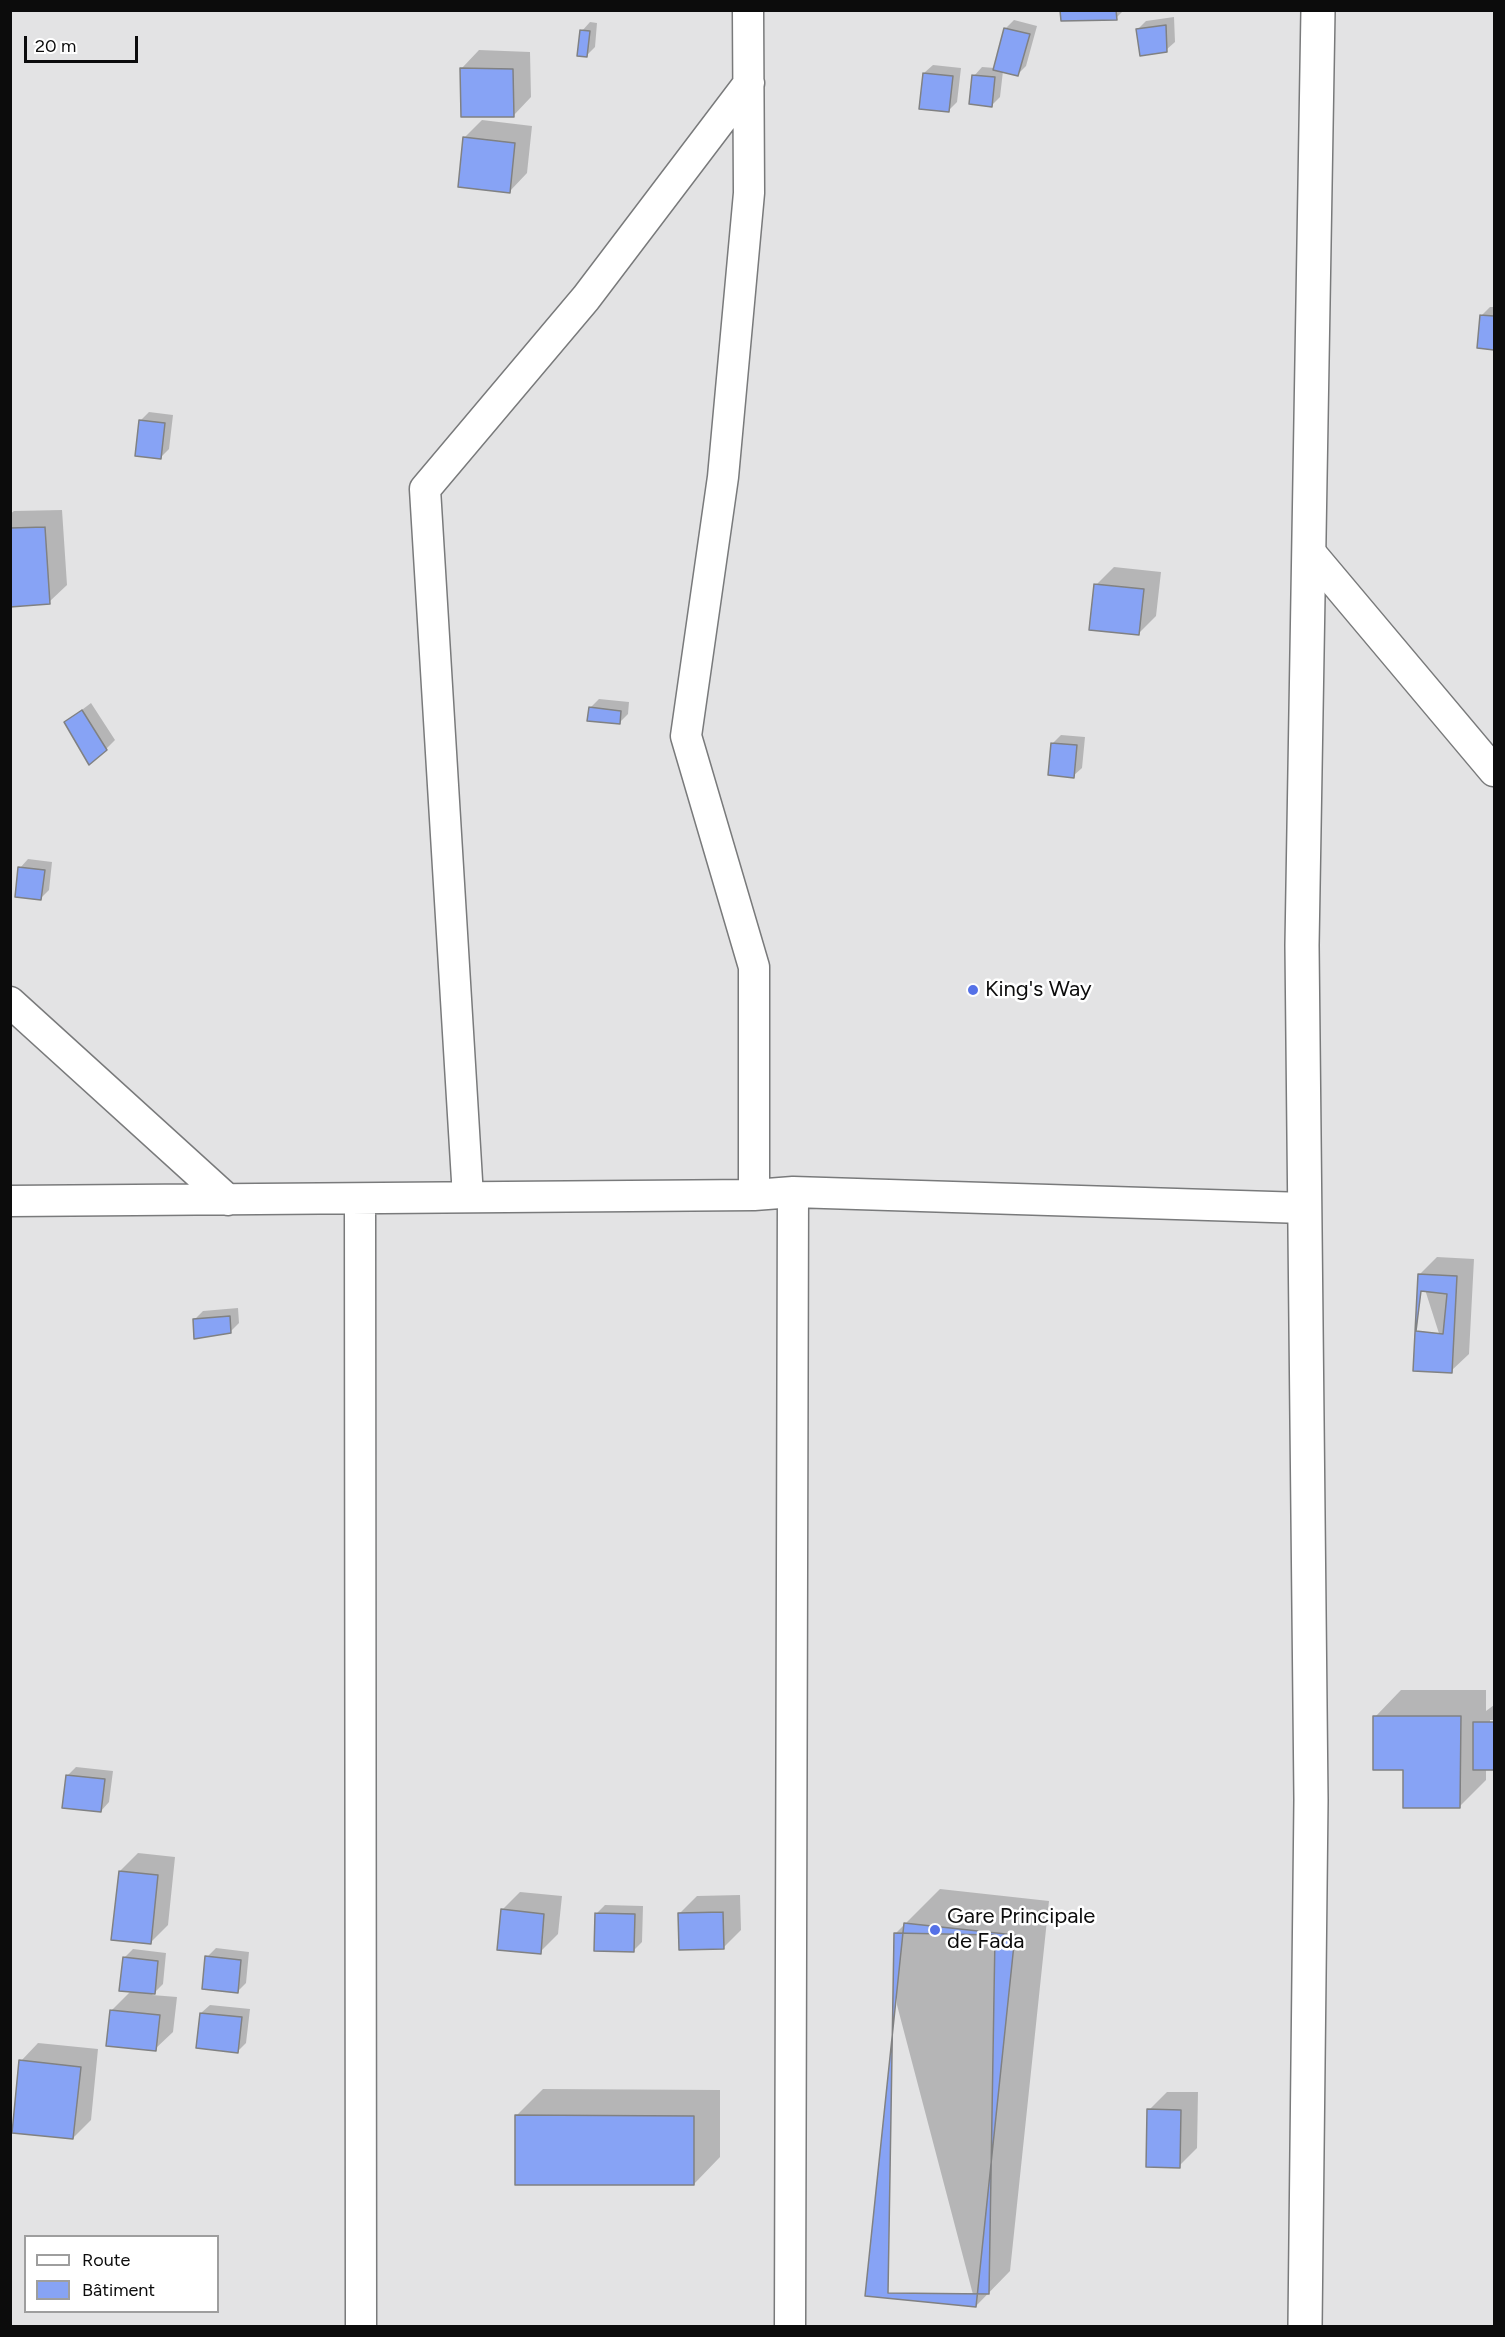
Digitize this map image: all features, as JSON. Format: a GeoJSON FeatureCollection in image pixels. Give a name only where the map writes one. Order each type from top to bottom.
{"type":"FeatureCollection","features":[{"type":"Feature","properties":{"kind":"highway"},"geometry":{"type":"LineString","coordinates":[[1305,2326],[1311,1800],[1302,945],[1318,10]]}},
{"type":"Feature","properties":{"kind":"street"},"geometry":{"type":"LineString","coordinates":[[748,10],[749,193],[723,477],[686,736],[754,967],[754,1195]]}},
{"type":"Feature","properties":{"kind":"street"},"geometry":{"type":"LineString","coordinates":[[468,1197],[425,489],[586,298],[749,83]]}},
{"type":"Feature","properties":{"kind":"street"},"geometry":{"type":"LineString","coordinates":[[1309,551],[1494,771]]}},
{"type":"Feature","properties":{"kind":"street"},"geometry":{"type":"LineString","coordinates":[[10,1002],[228,1200]]}},
{"type":"Feature","properties":{"kind":"street"},"geometry":{"type":"LineString","coordinates":[[790,2326],[793,1192]]}},
{"type":"Feature","properties":{"kind":"street"},"geometry":{"type":"LineString","coordinates":[[10,1201],[754,1195],[793,1192],[1304,1208]]}},
{"type":"Feature","properties":{"kind":"street"},"geometry":{"type":"LineString","coordinates":[[360,1199],[361,2326]]}},
{"type":"Feature","properties":{"kind":"building"},"geometry":{"type":"Polygon","coordinates":[[[1060,10],[1116,10],[1117,20],[1061,21],[1060,10]]]}},
{"type":"Feature","properties":{"kind":"building"},"geometry":{"type":"Polygon","coordinates":[[[1166,25],[1167,52],[1140,56],[1136,29],[1166,25]]]}},
{"type":"Feature","properties":{"kind":"building"},"geometry":{"type":"Polygon","coordinates":[[[1004,28],[1030,34],[1018,76],[993,70],[1004,28]]]}},
{"type":"Feature","properties":{"kind":"building"},"geometry":{"type":"Polygon","coordinates":[[[580,30],[590,31],[587,57],[577,56],[580,30]]]}},
{"type":"Feature","properties":{"kind":"building"},"geometry":{"type":"Polygon","coordinates":[[[460,68],[513,69],[514,117],[461,117],[460,68]]]}},
{"type":"Feature","properties":{"kind":"building"},"geometry":{"type":"Polygon","coordinates":[[[923,73],[953,76],[949,112],[919,109],[923,73]]]}},
{"type":"Feature","properties":{"kind":"building"},"geometry":{"type":"Polygon","coordinates":[[[972,75],[995,77],[992,107],[969,104],[972,75]]]}},
{"type":"Feature","properties":{"kind":"building"},"geometry":{"type":"Polygon","coordinates":[[[463,137],[515,143],[510,193],[458,187],[463,137]]]}},
{"type":"Feature","properties":{"kind":"building"},"geometry":{"type":"Polygon","coordinates":[[[1480,315],[1494,316],[1494,350],[1477,348],[1480,315]]]}},
{"type":"Feature","properties":{"kind":"building"},"geometry":{"type":"Polygon","coordinates":[[[139,420],[165,423],[161,459],[135,456],[139,420]]]}},
{"type":"Feature","properties":{"kind":"building"},"geometry":{"type":"Polygon","coordinates":[[[45,527],[50,604],[10,607],[10,528],[45,527]]]}},
{"type":"Feature","properties":{"kind":"building"},"geometry":{"type":"Polygon","coordinates":[[[1094,584],[1144,589],[1139,635],[1089,630],[1094,584]]]}},
{"type":"Feature","properties":{"kind":"building"},"geometry":{"type":"Polygon","coordinates":[[[589,707],[621,711],[620,724],[587,721],[589,707]]]}},
{"type":"Feature","properties":{"kind":"building"},"geometry":{"type":"Polygon","coordinates":[[[82,710],[107,750],[89,765],[64,722],[82,710]]]}},
{"type":"Feature","properties":{"kind":"building"},"geometry":{"type":"Polygon","coordinates":[[[1051,743],[1077,745],[1074,778],[1048,775],[1051,743]]]}},
{"type":"Feature","properties":{"kind":"building"},"geometry":{"type":"Polygon","coordinates":[[[18,867],[45,870],[41,900],[15,897],[18,867]]]}},
{"type":"Feature","properties":{"kind":"building"},"geometry":{"type":"Polygon","coordinates":[[[1418,1274],[1457,1276],[1452,1373],[1413,1371],[1418,1274]]]}},
{"type":"Feature","properties":{"kind":"building"},"geometry":{"type":"Polygon","coordinates":[[[1421,1291],[1447,1294],[1443,1334],[1416,1331],[1421,1291]]]}},
{"type":"Feature","properties":{"kind":"building"},"geometry":{"type":"Polygon","coordinates":[[[230,1316],[231,1333],[194,1339],[193,1319],[230,1316]]]}},
{"type":"Feature","properties":{"kind":"building"},"geometry":{"type":"Polygon","coordinates":[[[1373,1716],[1461,1716],[1460,1808],[1403,1808],[1403,1770],[1373,1770],[1373,1716]]]}},
{"type":"Feature","properties":{"kind":"building"},"geometry":{"type":"Polygon","coordinates":[[[1473,1722],[1494,1722],[1494,1770],[1473,1770],[1473,1722]]]}},
{"type":"Feature","properties":{"kind":"building"},"geometry":{"type":"Polygon","coordinates":[[[66,1775],[105,1779],[101,1812],[62,1808],[66,1775]]]}},
{"type":"Feature","properties":{"kind":"building"},"geometry":{"type":"Polygon","coordinates":[[[119,1871],[158,1875],[151,1944],[111,1940],[119,1871]]]}},
{"type":"Feature","properties":{"kind":"building"},"geometry":{"type":"Polygon","coordinates":[[[501,1909],[544,1914],[541,1954],[497,1950],[501,1909]]]}},
{"type":"Feature","properties":{"kind":"building"},"geometry":{"type":"Polygon","coordinates":[[[723,1912],[724,1949],[679,1950],[678,1913],[723,1912]]]}},
{"type":"Feature","properties":{"kind":"building"},"geometry":{"type":"Polygon","coordinates":[[[595,1913],[635,1914],[634,1952],[594,1951],[595,1913]]]}},
{"type":"Feature","properties":{"kind":"building"},"geometry":{"type":"Polygon","coordinates":[[[904,1923],[1015,1935],[976,2307],[865,2296],[904,1923]]]}},
{"type":"Feature","properties":{"kind":"building"},"geometry":{"type":"Polygon","coordinates":[[[894,1933],[995,1935],[989,2294],[888,2293],[894,1933]]]}},
{"type":"Feature","properties":{"kind":"building"},"geometry":{"type":"Polygon","coordinates":[[[205,1956],[241,1960],[238,1993],[202,1989],[205,1956]]]}},
{"type":"Feature","properties":{"kind":"building"},"geometry":{"type":"Polygon","coordinates":[[[123,1957],[158,1961],[155,1994],[119,1991],[123,1957]]]}},
{"type":"Feature","properties":{"kind":"building"},"geometry":{"type":"Polygon","coordinates":[[[110,2010],[160,2015],[156,2051],[106,2046],[110,2010]]]}},
{"type":"Feature","properties":{"kind":"building"},"geometry":{"type":"Polygon","coordinates":[[[200,2013],[242,2017],[238,2053],[196,2048],[200,2013]]]}},
{"type":"Feature","properties":{"kind":"building"},"geometry":{"type":"Polygon","coordinates":[[[19,2060],[81,2067],[73,2139],[12,2133],[19,2060]]]}},
{"type":"Feature","properties":{"kind":"building"},"geometry":{"type":"Polygon","coordinates":[[[1147,2109],[1181,2110],[1180,2168],[1146,2167],[1147,2109]]]}},
{"type":"Feature","properties":{"kind":"building"},"geometry":{"type":"Polygon","coordinates":[[[515,2115],[694,2116],[694,2185],[515,2185],[515,2115]]]}},
{"type":"Feature","properties":{"kind":"place","name":"King's Way"},"geometry":{"type":"Point","coordinates":[973,990]}},
{"type":"Feature","properties":{"kind":"place","name":"Gare Principale de Fada"},"geometry":{"type":"Point","coordinates":[935,1930]}}]}
